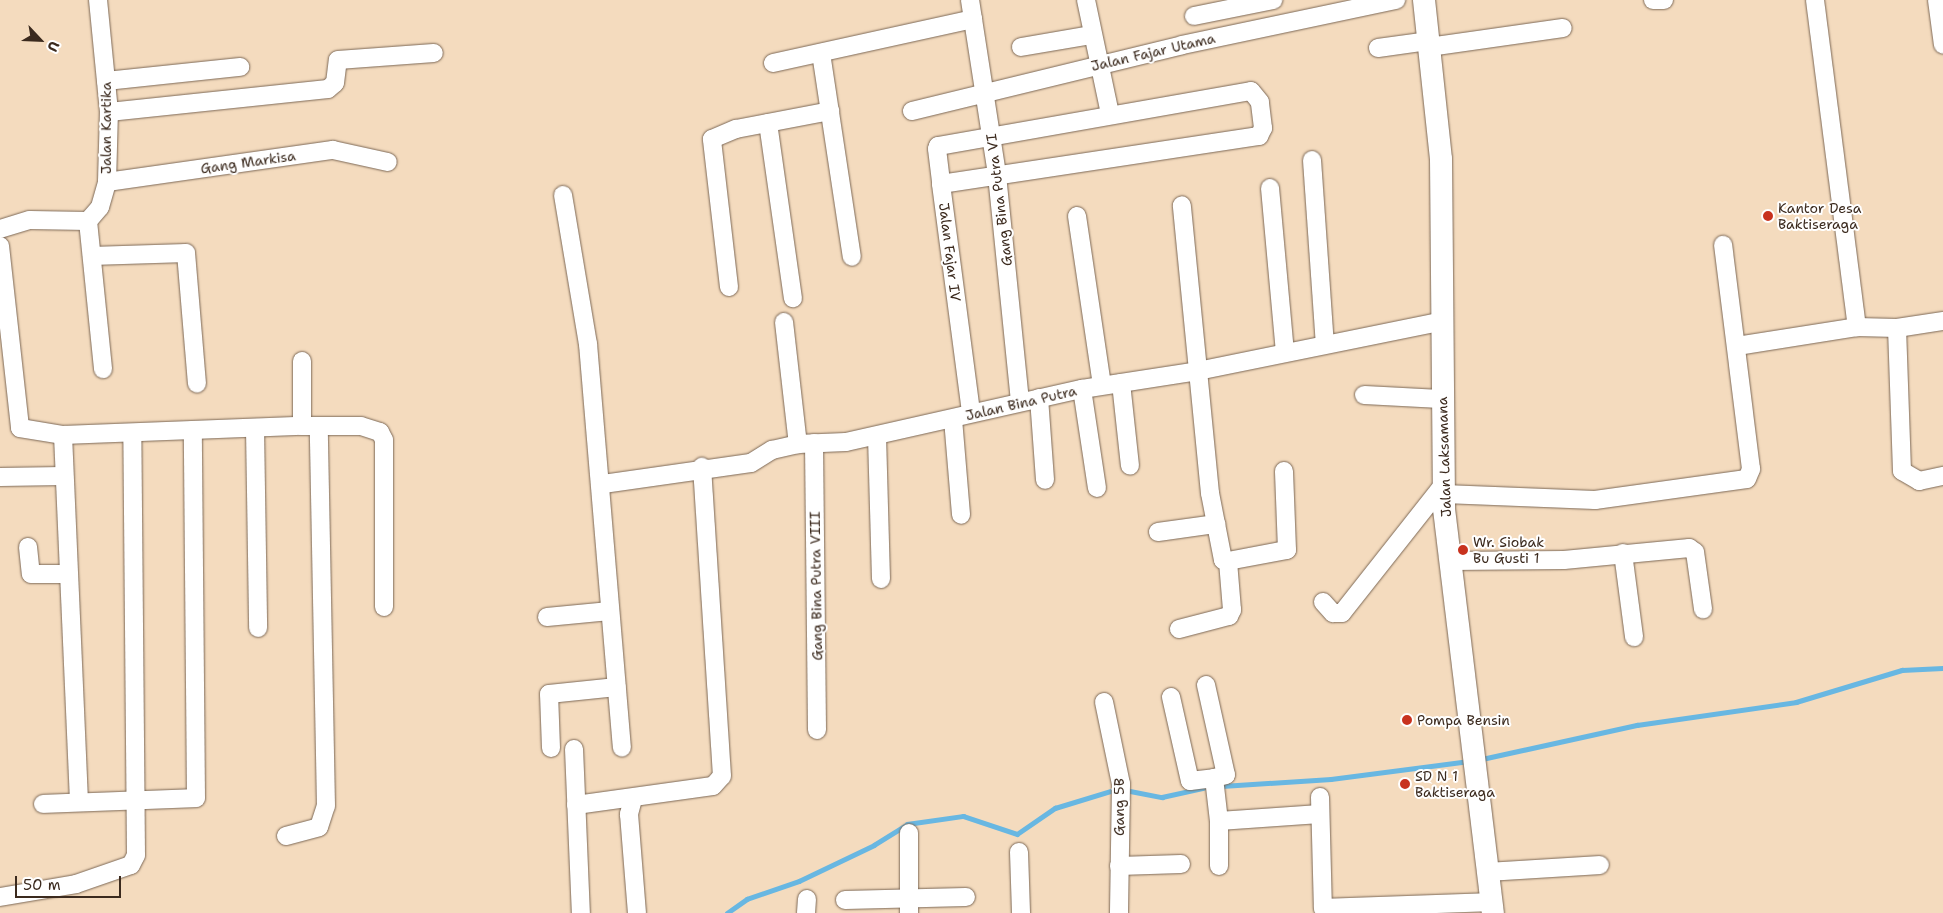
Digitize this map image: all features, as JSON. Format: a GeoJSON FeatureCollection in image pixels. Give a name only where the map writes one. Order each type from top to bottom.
{"type":"FeatureCollection","features":[{"type":"Feature","properties":{"kind":"main road","name":"Jalan Laksamana"},"geometry":{"type":"LineString","coordinates":[[1424,0],[1441,159],[1441,399],[1444,490],[1492,907]]}},
{"type":"Feature","properties":{"kind":"street","name":"Jalan Kartika"},"geometry":{"type":"LineString","coordinates":[[88,221],[100,207],[107,182],[109,112],[98,0]]}},
{"type":"Feature","properties":{"kind":"street","name":"Gang Bina Putra VI"},"geometry":{"type":"LineString","coordinates":[[970,0],[997,175],[1020,401]]}},
{"type":"Feature","properties":{"kind":"street"},"geometry":{"type":"LineString","coordinates":[[1086,0],[1110,114]]}},
{"type":"Feature","properties":{"kind":"street"},"geometry":{"type":"LineString","coordinates":[[1194,16],[1273,0]]}},
{"type":"Feature","properties":{"kind":"street","name":"Jalan Fajar Utama"},"geometry":{"type":"LineString","coordinates":[[912,111],[983,91],[1100,65],[1310,8],[1396,0]]}},
{"type":"Feature","properties":{"kind":"street"},"geometry":{"type":"LineString","coordinates":[[1652,0],[1664,0]]}},
{"type":"Feature","properties":{"kind":"street"},"geometry":{"type":"LineString","coordinates":[[1815,0],[1857,327]]}},
{"type":"Feature","properties":{"kind":"street"},"geometry":{"type":"LineString","coordinates":[[1937,0],[1943,46]]}},
{"type":"Feature","properties":{"kind":"street"},"geometry":{"type":"LineString","coordinates":[[772,63],[973,18]]}},
{"type":"Feature","properties":{"kind":"street"},"geometry":{"type":"LineString","coordinates":[[1378,48],[1564,28]]}},
{"type":"Feature","properties":{"kind":"street"},"geometry":{"type":"LineString","coordinates":[[1021,47],[1092,35]]}},
{"type":"Feature","properties":{"kind":"street"},"geometry":{"type":"LineString","coordinates":[[109,112],[328,89],[335,83],[338,60],[434,52]]}},
{"type":"Feature","properties":{"kind":"street"},"geometry":{"type":"LineString","coordinates":[[822,53],[852,257]]}},
{"type":"Feature","properties":{"kind":"street"},"geometry":{"type":"LineString","coordinates":[[106,81],[240,67]]}},
{"type":"Feature","properties":{"kind":"street"},"geometry":{"type":"LineString","coordinates":[[941,184],[1260,136],[1263,128],[1260,102],[1251,91],[992,135]]}},
{"type":"Feature","properties":{"kind":"street"},"geometry":{"type":"LineString","coordinates":[[729,288],[711,145],[714,137],[768,122],[830,111]]}},
{"type":"Feature","properties":{"kind":"street"},"geometry":{"type":"LineString","coordinates":[[768,122],[793,298]]}},
{"type":"Feature","properties":{"kind":"street","name":"Jalan Fajar IV"},"geometry":{"type":"LineString","coordinates":[[971,412],[941,184],[939,145],[992,135]]}},
{"type":"Feature","properties":{"kind":"street","name":"Gang Markisa"},"geometry":{"type":"LineString","coordinates":[[107,182],[333,150],[388,162]]}},
{"type":"Feature","properties":{"kind":"street"},"geometry":{"type":"LineString","coordinates":[[1312,160],[1325,344]]}},
{"type":"Feature","properties":{"kind":"street"},"geometry":{"type":"LineString","coordinates":[[1270,188],[1285,352]]}},
{"type":"Feature","properties":{"kind":"street"},"geometry":{"type":"LineString","coordinates":[[563,196],[588,344],[603,484],[610,611],[622,748]]}},
{"type":"Feature","properties":{"kind":"street"},"geometry":{"type":"LineString","coordinates":[[1182,205],[1198,370],[1216,524],[1223,560],[1228,561],[1287,550],[1284,471]]}},
{"type":"Feature","properties":{"kind":"street"},"geometry":{"type":"LineString","coordinates":[[1077,216],[1102,385]]}},
{"type":"Feature","properties":{"kind":"street"},"geometry":{"type":"LineString","coordinates":[[0,229],[30,220],[88,221],[103,369]]}},
{"type":"Feature","properties":{"kind":"street"},"geometry":{"type":"LineString","coordinates":[[1324,602],[1333,613],[1342,613],[1444,490],[1595,500],[1744,482],[1751,469],[1723,245]]}},
{"type":"Feature","properties":{"kind":"street"},"geometry":{"type":"LineString","coordinates":[[0,246],[17,422],[26,430],[63,435],[311,426],[373,428],[384,440],[384,607]]}},
{"type":"Feature","properties":{"kind":"street"},"geometry":{"type":"LineString","coordinates":[[92,256],[186,253],[197,384]]}},
{"type":"Feature","properties":{"kind":"street","name":"Jalan Bina Putra"},"geometry":{"type":"LineString","coordinates":[[603,484],[702,467],[752,463],[772,450],[877,436],[953,419],[971,412],[1020,401],[1102,385],[1198,370],[1442,321]]}},
{"type":"Feature","properties":{"kind":"street"},"geometry":{"type":"LineString","coordinates":[[1736,346],[1857,327],[1896,328],[1943,321]]}},
{"type":"Feature","properties":{"kind":"street","name":"Gang Bina Putra VIII"},"geometry":{"type":"LineString","coordinates":[[784,322],[806,444],[817,730]]}},
{"type":"Feature","properties":{"kind":"street"},"geometry":{"type":"LineString","coordinates":[[1896,328],[1902,471],[1919,481],[1943,476]]}},
{"type":"Feature","properties":{"kind":"street"},"geometry":{"type":"LineString","coordinates":[[286,836],[319,827],[326,806],[311,426],[302,361]]}},
{"type":"Feature","properties":{"kind":"street"},"geometry":{"type":"LineString","coordinates":[[1121,382],[1130,466]]}},
{"type":"Feature","properties":{"kind":"street"},"geometry":{"type":"LineString","coordinates":[[1082,389],[1096,488]]}},
{"type":"Feature","properties":{"kind":"street"},"geometry":{"type":"LineString","coordinates":[[1364,395],[1441,399]]}},
{"type":"Feature","properties":{"kind":"street"},"geometry":{"type":"LineString","coordinates":[[1039,398],[1045,480]]}},
{"type":"Feature","properties":{"kind":"street"},"geometry":{"type":"LineString","coordinates":[[953,419],[961,515]]}},
{"type":"Feature","properties":{"kind":"street"},"geometry":{"type":"LineString","coordinates":[[255,428],[258,628]]}},
{"type":"Feature","properties":{"kind":"street"},"geometry":{"type":"LineString","coordinates":[[43,804],[79,801],[191,802],[198,792],[193,430]]}},
{"type":"Feature","properties":{"kind":"street"},"geometry":{"type":"LineString","coordinates":[[0,897],[60,888],[131,865],[136,855],[133,801],[132,433]]}},
{"type":"Feature","properties":{"kind":"street"},"geometry":{"type":"LineString","coordinates":[[63,435],[63,476],[79,801]]}},
{"type":"Feature","properties":{"kind":"street"},"geometry":{"type":"LineString","coordinates":[[877,436],[881,579]]}},
{"type":"Feature","properties":{"kind":"street"},"geometry":{"type":"LineString","coordinates":[[576,805],[633,799],[713,786],[722,776],[702,467]]}},
{"type":"Feature","properties":{"kind":"street"},"geometry":{"type":"LineString","coordinates":[[0,477],[63,476]]}},
{"type":"Feature","properties":{"kind":"street"},"geometry":{"type":"LineString","coordinates":[[1158,532],[1216,524]]}},
{"type":"Feature","properties":{"kind":"street"},"geometry":{"type":"LineString","coordinates":[[28,547],[31,574],[68,574]]}},
{"type":"Feature","properties":{"kind":"street"},"geometry":{"type":"LineString","coordinates":[[1451,561],[1564,560],[1624,552],[1692,549],[1703,609]]}},
{"type":"Feature","properties":{"kind":"street"},"geometry":{"type":"LineString","coordinates":[[1624,552],[1634,637]]}},
{"type":"Feature","properties":{"kind":"street"},"geometry":{"type":"LineString","coordinates":[[1179,629],[1229,616],[1228,561]]}},
{"type":"Feature","properties":{"kind":"street"},"geometry":{"type":"LineString","coordinates":[[547,617],[610,611]]}},
{"type":"Feature","properties":{"kind":"street"},"geometry":{"type":"LineString","coordinates":[[1171,697],[1190,781],[1226,776],[1206,685]]}},
{"type":"Feature","properties":{"kind":"street"},"geometry":{"type":"LineString","coordinates":[[551,748],[549,694],[617,687]]}},
{"type":"Feature","properties":{"kind":"street","name":"Gang 5B"},"geometry":{"type":"LineString","coordinates":[[1104,702],[1121,790],[1119,913]]}},
{"type":"Feature","properties":{"kind":"street"},"geometry":{"type":"LineString","coordinates":[[574,749],[581,913]]}},
{"type":"Feature","properties":{"kind":"street"},"geometry":{"type":"LineString","coordinates":[[1214,778],[1219,821],[1220,866]]}},
{"type":"Feature","properties":{"kind":"street"},"geometry":{"type":"LineString","coordinates":[[633,799],[629,814],[637,913]]}},
{"type":"Feature","properties":{"kind":"street"},"geometry":{"type":"LineString","coordinates":[[1219,821],[1320,806],[1321,905],[1337,911],[1492,907]]}},
{"type":"Feature","properties":{"kind":"street"},"geometry":{"type":"LineString","coordinates":[[909,833],[909,906]]}},
{"type":"Feature","properties":{"kind":"street"},"geometry":{"type":"LineString","coordinates":[[1019,852],[1021,913]]}},
{"type":"Feature","properties":{"kind":"street"},"geometry":{"type":"LineString","coordinates":[[1119,866],[1181,864]]}},
{"type":"Feature","properties":{"kind":"street"},"geometry":{"type":"LineString","coordinates":[[1488,872],[1600,865]]}},
{"type":"Feature","properties":{"kind":"street"},"geometry":{"type":"LineString","coordinates":[[845,900],[909,906],[966,897]]}},
{"type":"Feature","properties":{"kind":"waterway"},"geometry":{"type":"LineString","coordinates":[[1482,759],[1637,725],[1796,702],[1902,670],[1943,668]]}},
{"type":"Feature","properties":{"kind":"waterway"},"geometry":{"type":"LineString","coordinates":[[1222,786],[1331,779],[1469,761]]}},
{"type":"Feature","properties":{"kind":"waterway"},"geometry":{"type":"LineString","coordinates":[[1125,790],[1162,797],[1203,788]]}},
{"type":"Feature","properties":{"kind":"waterway"},"geometry":{"type":"LineString","coordinates":[[727,913],[747,899],[799,881],[874,845],[907,824],[963,816],[1017,834],[1055,808],[1117,789]]}},
{"type":"Feature","properties":{"kind":"place","name":"Kantor Desa Baktiseraga"},"geometry":{"type":"Point","coordinates":[1768,216]}},
{"type":"Feature","properties":{"kind":"place","name":"Wr. Siobak Bu Gusti 1"},"geometry":{"type":"Point","coordinates":[1463,550]}},
{"type":"Feature","properties":{"kind":"place","name":"Pompa Bensin"},"geometry":{"type":"Point","coordinates":[1407,720]}},
{"type":"Feature","properties":{"kind":"place","name":"SD N 1 Baktiseraga"},"geometry":{"type":"Point","coordinates":[1405,784]}}]}
